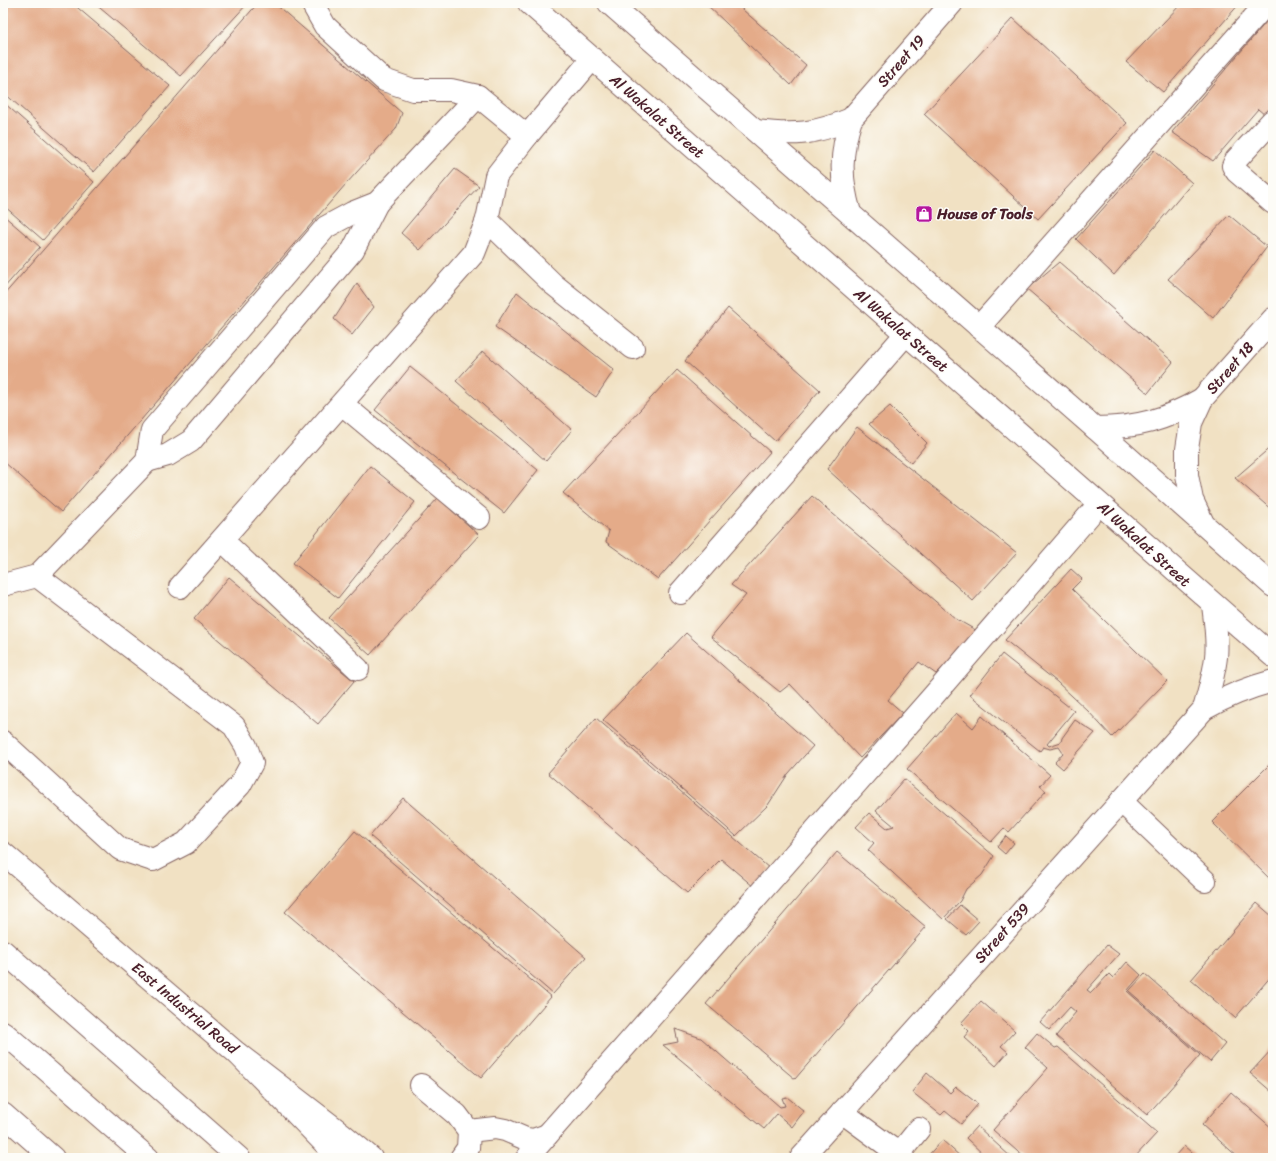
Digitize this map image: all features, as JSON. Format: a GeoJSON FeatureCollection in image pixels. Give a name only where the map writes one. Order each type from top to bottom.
{"type":"FeatureCollection","features":[{"type":"Feature","properties":{"kind":"main road"},"geometry":{"type":"LineString","coordinates":[[312,3],[325,26],[384,80],[413,90],[451,90],[478,96],[527,136]]}},
{"type":"Feature","properties":{"kind":"main road","name":"Al Wakalat Street"},"geometry":{"type":"LineString","coordinates":[[529,3],[905,335],[1273,656]]}},
{"type":"Feature","properties":{"kind":"main road"},"geometry":{"type":"LineString","coordinates":[[609,3],[1095,428],[1273,586]]}},
{"type":"Feature","properties":{"kind":"main road","name":"Street 19"},"geometry":{"type":"LineString","coordinates":[[850,213],[845,195],[842,176],[842,163],[845,138],[851,119],[952,3]]}},
{"type":"Feature","properties":{"kind":"main road"},"geometry":{"type":"LineString","coordinates":[[979,327],[1267,3]]}},
{"type":"Feature","properties":{"kind":"main road"},"geometry":{"type":"LineString","coordinates":[[180,587],[474,252],[487,220],[496,176],[527,136],[592,59]]}},
{"type":"Feature","properties":{"kind":"main road"},"geometry":{"type":"LineString","coordinates":[[3,586],[37,576],[147,461],[168,455],[191,441],[353,250],[377,203],[478,96]]}},
{"type":"Feature","properties":{"kind":"main road","name":"Street 19"},"geometry":{"type":"LineString","coordinates":[[756,131],[780,134],[804,134],[828,128],[851,119]]}},
{"type":"Feature","properties":{"kind":"main road"},"geometry":{"type":"LineString","coordinates":[[1272,121],[1236,160],[1233,166],[1237,172],[1273,203]]}},
{"type":"Feature","properties":{"kind":"main road"},"geometry":{"type":"LineString","coordinates":[[147,461],[152,430],[326,227],[352,213],[377,203]]}},
{"type":"Feature","properties":{"kind":"main road"},"geometry":{"type":"LineString","coordinates":[[487,220],[553,284],[633,348]]}},
{"type":"Feature","properties":{"kind":"main road","name":"Street 18"},"geometry":{"type":"LineString","coordinates":[[1095,428],[1117,428],[1140,425],[1182,410],[1202,399],[1273,319]]}},
{"type":"Feature","properties":{"kind":"main road"},"geometry":{"type":"LineString","coordinates":[[680,593],[905,335]]}},
{"type":"Feature","properties":{"kind":"main road","name":"Street 18"},"geometry":{"type":"LineString","coordinates":[[1202,399],[1192,424],[1187,449],[1187,475],[1192,500],[1203,524]]}},
{"type":"Feature","properties":{"kind":"main road"},"geometry":{"type":"LineString","coordinates":[[342,404],[479,518]]}},
{"type":"Feature","properties":{"kind":"main road"},"geometry":{"type":"LineString","coordinates":[[527,1158],[1099,504]]}},
{"type":"Feature","properties":{"kind":"main road"},"geometry":{"type":"LineString","coordinates":[[222,540],[358,669]]}},
{"type":"Feature","properties":{"kind":"main road"},"geometry":{"type":"LineString","coordinates":[[3,742],[120,849],[154,860],[186,843],[240,784],[252,763],[246,746],[234,726],[37,576]]}},
{"type":"Feature","properties":{"kind":"main road","name":"Street 539"},"geometry":{"type":"LineString","coordinates":[[1204,708],[1212,683],[1216,657],[1216,631],[1212,604]]}},
{"type":"Feature","properties":{"kind":"main road","name":"Street 539"},"geometry":{"type":"LineString","coordinates":[[801,1158],[1204,708],[1249,687],[1273,681]]}},
{"type":"Feature","properties":{"kind":"main road"},"geometry":{"type":"LineString","coordinates":[[1121,801],[1205,881]]}},
{"type":"Feature","properties":{"kind":"main road","name":"East Industrial Road"},"geometry":{"type":"LineString","coordinates":[[3,853],[238,1054],[341,1133],[371,1158]]}},
{"type":"Feature","properties":{"kind":"main road"},"geometry":{"type":"LineString","coordinates":[[3,951],[239,1158]]}},
{"type":"Feature","properties":{"kind":"main road"},"geometry":{"type":"LineString","coordinates":[[3,1032],[148,1158]]}},
{"type":"Feature","properties":{"kind":"main road"},"geometry":{"type":"LineString","coordinates":[[238,1054],[339,1158]]}},
{"type":"Feature","properties":{"kind":"main road"},"geometry":{"type":"LineString","coordinates":[[420,1085],[457,1115],[469,1131],[468,1148],[461,1158]]}},
{"type":"Feature","properties":{"kind":"main road"},"geometry":{"type":"LineString","coordinates":[[842,1112],[898,1154],[919,1129]]}},
{"type":"Feature","properties":{"kind":"main road"},"geometry":{"type":"LineString","coordinates":[[3,1114],[53,1158]]}},
{"type":"Feature","properties":{"kind":"main road"},"geometry":{"type":"LineString","coordinates":[[469,1131],[495,1128],[533,1140],[547,1135]]}},
{"type":"Feature","properties":{"kind":"building"},"geometry":{"type":"Polygon","coordinates":[[[3,3],[72,3],[170,86],[94,172],[3,92],[3,3]]]}},
{"type":"Feature","properties":{"kind":"building"},"geometry":{"type":"Polygon","coordinates":[[[94,3],[248,3],[181,76],[94,3]]]}},
{"type":"Feature","properties":{"kind":"building"},"geometry":{"type":"Polygon","coordinates":[[[258,3],[274,3],[402,113],[396,129],[346,184],[61,512],[3,461],[3,296],[258,3]]]}},
{"type":"Feature","properties":{"kind":"building"},"geometry":{"type":"Polygon","coordinates":[[[705,3],[735,3],[806,65],[791,85],[705,3]]]}},
{"type":"Feature","properties":{"kind":"building"},"geometry":{"type":"Polygon","coordinates":[[[1182,3],[1240,3],[1163,92],[1126,62],[1182,3]]]}},
{"type":"Feature","properties":{"kind":"building"},"geometry":{"type":"Polygon","coordinates":[[[1273,14],[1273,122],[1258,109],[1213,161],[1172,132],[1273,14]]]}},
{"type":"Feature","properties":{"kind":"building"},"geometry":{"type":"Polygon","coordinates":[[[1013,18],[1127,123],[1038,219],[924,114],[1013,18]]]}},
{"type":"Feature","properties":{"kind":"building"},"geometry":{"type":"Polygon","coordinates":[[[3,102],[94,182],[43,240],[3,205],[3,102]]]}},
{"type":"Feature","properties":{"kind":"building"},"geometry":{"type":"Polygon","coordinates":[[[1155,150],[1192,183],[1114,275],[1076,239],[1155,150]]]}},
{"type":"Feature","properties":{"kind":"building"},"geometry":{"type":"Polygon","coordinates":[[[455,169],[479,186],[420,250],[401,233],[455,169]]]}},
{"type":"Feature","properties":{"kind":"building"},"geometry":{"type":"Polygon","coordinates":[[[3,215],[40,247],[3,289],[3,215]]]}},
{"type":"Feature","properties":{"kind":"building"},"geometry":{"type":"Polygon","coordinates":[[[1229,215],[1267,247],[1213,318],[1168,279],[1229,215]]]}},
{"type":"Feature","properties":{"kind":"building"},"geometry":{"type":"Polygon","coordinates":[[[1059,262],[1173,362],[1148,393],[1027,289],[1059,262]]]}},
{"type":"Feature","properties":{"kind":"building"},"geometry":{"type":"Polygon","coordinates":[[[357,284],[374,307],[352,335],[334,319],[357,284]]]}},
{"type":"Feature","properties":{"kind":"building"},"geometry":{"type":"Polygon","coordinates":[[[517,292],[614,370],[596,397],[495,327],[517,292]]]}},
{"type":"Feature","properties":{"kind":"building"},"geometry":{"type":"Polygon","coordinates":[[[728,308],[820,390],[775,441],[685,361],[728,308]]]}},
{"type":"Feature","properties":{"kind":"building"},"geometry":{"type":"Polygon","coordinates":[[[483,351],[572,430],[546,461],[456,381],[483,351]]]}},
{"type":"Feature","properties":{"kind":"building"},"geometry":{"type":"Polygon","coordinates":[[[410,367],[538,470],[504,513],[375,410],[410,367]]]}},
{"type":"Feature","properties":{"kind":"building"},"geometry":{"type":"Polygon","coordinates":[[[677,370],[770,452],[658,579],[606,542],[609,531],[563,493],[677,370]]]}},
{"type":"Feature","properties":{"kind":"building"},"geometry":{"type":"Polygon","coordinates":[[[890,406],[927,443],[911,463],[869,424],[890,406]]]}},
{"type":"Feature","properties":{"kind":"building"},"geometry":{"type":"Polygon","coordinates":[[[857,427],[1017,553],[973,601],[827,469],[857,427]]]}},
{"type":"Feature","properties":{"kind":"building"},"geometry":{"type":"Polygon","coordinates":[[[1273,445],[1273,511],[1235,478],[1273,445]]]}},
{"type":"Feature","properties":{"kind":"building"},"geometry":{"type":"Polygon","coordinates":[[[370,466],[415,502],[338,598],[293,563],[370,466]]]}},
{"type":"Feature","properties":{"kind":"building"},"geometry":{"type":"Polygon","coordinates":[[[812,496],[956,619],[979,632],[936,674],[919,662],[888,700],[903,713],[860,758],[790,684],[780,692],[711,637],[746,595],[731,585],[812,496]]]}},
{"type":"Feature","properties":{"kind":"building"},"geometry":{"type":"Polygon","coordinates":[[[438,498],[479,535],[370,655],[329,618],[438,498]]]}},
{"type":"Feature","properties":{"kind":"building"},"geometry":{"type":"Polygon","coordinates":[[[1071,569],[1082,579],[1072,589],[1167,681],[1112,737],[1088,711],[1057,682],[1005,640],[1071,569]]]}},
{"type":"Feature","properties":{"kind":"building"},"geometry":{"type":"Polygon","coordinates":[[[229,577],[354,681],[318,724],[194,619],[229,577]]]}},
{"type":"Feature","properties":{"kind":"building"},"geometry":{"type":"Polygon","coordinates":[[[686,633],[813,746],[788,774],[768,805],[736,836],[603,720],[686,633]]]}},
{"type":"Feature","properties":{"kind":"building"},"geometry":{"type":"Polygon","coordinates":[[[1002,654],[1074,711],[1047,744],[1049,746],[1061,742],[1062,738],[1075,720],[1095,733],[1063,769],[1055,762],[1063,753],[1059,747],[1050,749],[1043,747],[1040,751],[970,695],[1002,654]]]}},
{"type":"Feature","properties":{"kind":"building"},"geometry":{"type":"Polygon","coordinates":[[[956,713],[973,728],[982,716],[1050,775],[1040,786],[1046,791],[1009,832],[1004,828],[991,842],[907,769],[956,713]]]}},
{"type":"Feature","properties":{"kind":"building"},"geometry":{"type":"Polygon","coordinates":[[[596,718],[770,869],[754,887],[721,859],[687,893],[548,773],[596,718]]]}},
{"type":"Feature","properties":{"kind":"building"},"geometry":{"type":"Polygon","coordinates":[[[1273,761],[1273,882],[1212,822],[1273,761]]]}},
{"type":"Feature","properties":{"kind":"building"},"geometry":{"type":"Polygon","coordinates":[[[904,779],[994,856],[982,875],[966,889],[960,901],[943,919],[868,850],[874,843],[856,827],[869,813],[887,828],[894,826],[876,811],[904,779]]]}},
{"type":"Feature","properties":{"kind":"building"},"geometry":{"type":"Polygon","coordinates":[[[403,798],[586,957],[553,994],[370,836],[403,798]]]}},
{"type":"Feature","properties":{"kind":"building"},"geometry":{"type":"Polygon","coordinates":[[[355,831],[551,997],[481,1078],[285,912],[355,831]]]}},
{"type":"Feature","properties":{"kind":"building"},"geometry":{"type":"Polygon","coordinates":[[[1006,836],[1014,843],[1005,854],[997,847],[1006,836]]]}},
{"type":"Feature","properties":{"kind":"building"},"geometry":{"type":"Polygon","coordinates":[[[837,852],[926,927],[795,1079],[706,1004],[837,852]]]}},
{"type":"Feature","properties":{"kind":"building"},"geometry":{"type":"Polygon","coordinates":[[[1257,903],[1273,917],[1273,974],[1235,1018],[1191,980],[1257,903]]]}},
{"type":"Feature","properties":{"kind":"building"},"geometry":{"type":"Polygon","coordinates":[[[960,905],[979,921],[966,935],[947,919],[960,905]]]}},
{"type":"Feature","properties":{"kind":"building"},"geometry":{"type":"Polygon","coordinates":[[[1107,945],[1119,954],[1087,990],[1091,993],[1109,974],[1113,978],[1127,962],[1141,975],[1127,991],[1200,1055],[1147,1115],[1056,1036],[1076,1012],[1070,1007],[1049,1030],[1040,1022],[1107,945]]]}},
{"type":"Feature","properties":{"kind":"building"},"geometry":{"type":"Polygon","coordinates":[[[1145,974],[1225,1044],[1210,1062],[1129,991],[1145,974]]]}},
{"type":"Feature","properties":{"kind":"building"},"geometry":{"type":"Polygon","coordinates":[[[981,1001],[1015,1031],[1001,1046],[1008,1052],[996,1066],[964,1037],[969,1031],[961,1023],[981,1001]]]}},
{"type":"Feature","properties":{"kind":"building"},"geometry":{"type":"Polygon","coordinates":[[[675,1029],[701,1038],[780,1107],[785,1106],[782,1098],[787,1097],[804,1111],[792,1127],[777,1114],[764,1129],[663,1045],[678,1042],[675,1029]]]}},
{"type":"Feature","properties":{"kind":"building"},"geometry":{"type":"Polygon","coordinates":[[[1037,1033],[1055,1048],[1058,1047],[1157,1133],[1134,1158],[1025,1158],[993,1130],[1048,1068],[1025,1047],[1037,1033]]]}},
{"type":"Feature","properties":{"kind":"building"},"geometry":{"type":"Polygon","coordinates":[[[1273,1048],[1273,1093],[1250,1073],[1273,1048]]]}},
{"type":"Feature","properties":{"kind":"building"},"geometry":{"type":"Polygon","coordinates":[[[927,1073],[950,1093],[956,1087],[978,1104],[961,1124],[945,1111],[941,1115],[912,1092],[927,1073]]]}},
{"type":"Feature","properties":{"kind":"building"},"geometry":{"type":"Polygon","coordinates":[[[1231,1092],[1273,1129],[1273,1158],[1239,1158],[1202,1125],[1231,1092]]]}},
{"type":"Feature","properties":{"kind":"building"},"geometry":{"type":"Polygon","coordinates":[[[977,1126],[1012,1158],[987,1158],[966,1138],[977,1126]]]}},
{"type":"Feature","properties":{"kind":"building"},"geometry":{"type":"Polygon","coordinates":[[[942,1140],[962,1158],[926,1158],[942,1140]]]}},
{"type":"Feature","properties":{"kind":"building"},"geometry":{"type":"Polygon","coordinates":[[[1184,1146],[1198,1158],[1173,1158],[1184,1146]]]}},
{"type":"Feature","properties":{"kind":"place","name":"House of Tools"},"geometry":{"type":"Point","coordinates":[924,214]}}]}
